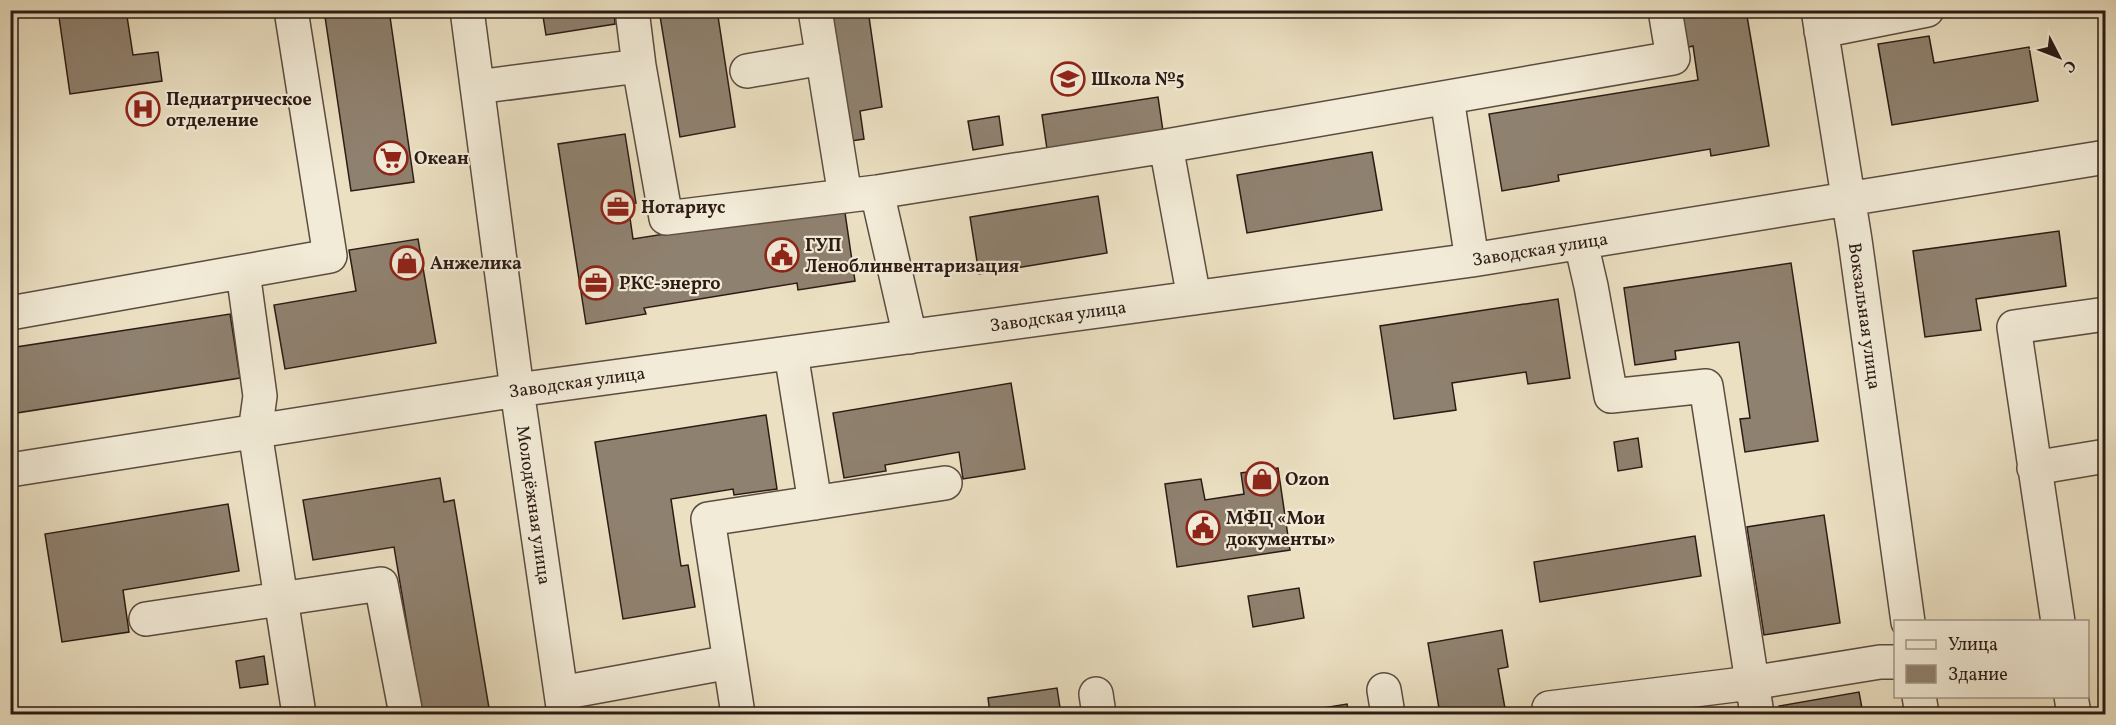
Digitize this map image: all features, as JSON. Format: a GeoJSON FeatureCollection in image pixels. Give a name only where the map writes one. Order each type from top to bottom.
{"type":"FeatureCollection","features":[{"type":"Feature","properties":{"kind":"street"},"geometry":{"type":"LineString","coordinates":[[10,313],[330,256],[291,10]]}},
{"type":"Feature","properties":{"kind":"street","name":"Молодёжная улица"},"geometry":{"type":"LineString","coordinates":[[467,10],[517,390],[563,704]]}},
{"type":"Feature","properties":{"kind":"street"},"geometry":{"type":"LineString","coordinates":[[632,10],[639,66],[666,218],[861,194],[1166,146],[1673,58],[1665,10]]}},
{"type":"Feature","properties":{"kind":"street"},"geometry":{"type":"LineString","coordinates":[[815,10],[823,58],[861,194],[910,337]]}},
{"type":"Feature","properties":{"kind":"street"},"geometry":{"type":"LineString","coordinates":[[1820,21],[1927,10]]}},
{"type":"Feature","properties":{"kind":"street","name":"Вокзальная улица"},"geometry":{"type":"LineString","coordinates":[[1820,21],[1848,199],[1908,620]]}},
{"type":"Feature","properties":{"kind":"street"},"geometry":{"type":"LineString","coordinates":[[747,71],[823,58]]}},
{"type":"Feature","properties":{"kind":"street"},"geometry":{"type":"LineString","coordinates":[[477,87],[639,66]]}},
{"type":"Feature","properties":{"kind":"street"},"geometry":{"type":"LineString","coordinates":[[1448,98],[1472,260]]}},
{"type":"Feature","properties":{"kind":"street"},"geometry":{"type":"LineString","coordinates":[[1166,146],[1194,298]]}},
{"type":"Feature","properties":{"kind":"street","name":"Заводская улица"},"geometry":{"type":"LineString","coordinates":[[10,470],[517,390],[1472,260],[2106,158]]}},
{"type":"Feature","properties":{"kind":"street"},"geometry":{"type":"LineString","coordinates":[[1581,243],[1592,286],[1611,396],[1706,386],[1757,714]]}},
{"type":"Feature","properties":{"kind":"street"},"geometry":{"type":"LineString","coordinates":[[243,272],[260,396],[255,432],[299,714]]}},
{"type":"Feature","properties":{"kind":"street"},"geometry":{"type":"LineString","coordinates":[[2058,620],[2014,327],[2106,314]]}},
{"type":"Feature","properties":{"kind":"street"},"geometry":{"type":"LineString","coordinates":[[791,353],[814,503]]}},
{"type":"Feature","properties":{"kind":"street"},"geometry":{"type":"LineString","coordinates":[[2034,468],[2106,456]]}},
{"type":"Feature","properties":{"kind":"street"},"geometry":{"type":"LineString","coordinates":[[738,714],[708,519],[945,483]]}},
{"type":"Feature","properties":{"kind":"street"},"geometry":{"type":"LineString","coordinates":[[146,619],[381,584],[406,714]]}},
{"type":"Feature","properties":{"kind":"street"},"geometry":{"type":"LineString","coordinates":[[563,704],[730,662]]}},
{"type":"Feature","properties":{"kind":"street"},"geometry":{"type":"LineString","coordinates":[[1549,708],[1751,683],[1880,662],[1894,662]]}},
{"type":"Feature","properties":{"kind":"street"},"geometry":{"type":"LineString","coordinates":[[1919,698],[1922,714]]}},
{"type":"Feature","properties":{"kind":"street"},"geometry":{"type":"LineString","coordinates":[[2071,698],[2074,714]]}},
{"type":"Feature","properties":{"kind":"building"},"geometry":{"type":"Polygon","coordinates":[[[58,10],[126,10],[133,55],[158,52],[162,81],[70,94],[58,10]]]}},
{"type":"Feature","properties":{"kind":"building"},"geometry":{"type":"Polygon","coordinates":[[[324,10],[389,10],[414,182],[351,191],[324,10]]]}},
{"type":"Feature","properties":{"kind":"building"},"geometry":{"type":"Polygon","coordinates":[[[542,10],[614,10],[615,24],[546,35],[542,10]]]}},
{"type":"Feature","properties":{"kind":"building"},"geometry":{"type":"Polygon","coordinates":[[[693,10],[717,10],[735,127],[680,137],[660,16],[693,10]]]}},
{"type":"Feature","properties":{"kind":"building"},"geometry":{"type":"Polygon","coordinates":[[[825,10],[868,10],[882,107],[860,111],[864,139],[844,142],[825,10]]]}},
{"type":"Feature","properties":{"kind":"building"},"geometry":{"type":"Polygon","coordinates":[[[1679,10],[1746,10],[1769,146],[1711,156],[1710,149],[1558,175],[1559,181],[1502,191],[1489,114],[1698,80],[1693,46],[1685,48],[1679,10]]]}},
{"type":"Feature","properties":{"kind":"building"},"geometry":{"type":"Polygon","coordinates":[[[1929,36],[1934,63],[2029,47],[2038,101],[1892,125],[1878,44],[1929,36]]]}},
{"type":"Feature","properties":{"kind":"building"},"geometry":{"type":"Polygon","coordinates":[[[1158,97],[1163,131],[1047,149],[1042,115],[1158,97]]]}},
{"type":"Feature","properties":{"kind":"building"},"geometry":{"type":"Polygon","coordinates":[[[999,116],[1003,145],[973,150],[968,121],[999,116]]]}},
{"type":"Feature","properties":{"kind":"building"},"geometry":{"type":"Polygon","coordinates":[[[625,134],[636,203],[628,204],[633,239],[844,206],[855,281],[798,290],[797,283],[644,308],[646,314],[586,324],[558,144],[625,134]]]}},
{"type":"Feature","properties":{"kind":"building"},"geometry":{"type":"Polygon","coordinates":[[[1372,152],[1382,210],[1247,233],[1237,175],[1372,152]]]}},
{"type":"Feature","properties":{"kind":"building"},"geometry":{"type":"Polygon","coordinates":[[[1098,196],[1107,253],[979,274],[970,217],[1098,196]]]}},
{"type":"Feature","properties":{"kind":"building"},"geometry":{"type":"Polygon","coordinates":[[[2059,231],[2066,286],[1976,299],[1981,330],[1925,337],[1913,251],[2059,231]]]}},
{"type":"Feature","properties":{"kind":"building"},"geometry":{"type":"Polygon","coordinates":[[[418,239],[436,343],[285,369],[274,305],[356,291],[349,250],[418,239]]]}},
{"type":"Feature","properties":{"kind":"building"},"geometry":{"type":"Polygon","coordinates":[[[1791,263],[1818,441],[1745,452],[1740,419],[1750,418],[1739,342],[1675,351],[1676,359],[1635,365],[1624,288],[1791,263]]]}},
{"type":"Feature","properties":{"kind":"building"},"geometry":{"type":"Polygon","coordinates":[[[1558,299],[1570,378],[1528,384],[1526,372],[1452,383],[1456,410],[1394,419],[1380,326],[1558,299]]]}},
{"type":"Feature","properties":{"kind":"building"},"geometry":{"type":"Polygon","coordinates":[[[230,314],[240,378],[10,414],[10,348],[230,314]]]}},
{"type":"Feature","properties":{"kind":"building"},"geometry":{"type":"Polygon","coordinates":[[[1011,383],[1025,469],[963,479],[959,452],[885,465],[886,471],[844,478],[833,413],[1011,383]]]}},
{"type":"Feature","properties":{"kind":"building"},"geometry":{"type":"Polygon","coordinates":[[[766,415],[777,489],[734,495],[733,489],[671,499],[681,566],[688,565],[695,607],[623,619],[595,442],[766,415]]]}},
{"type":"Feature","properties":{"kind":"building"},"geometry":{"type":"Polygon","coordinates":[[[1638,438],[1642,467],[1618,471],[1614,442],[1638,438]]]}},
{"type":"Feature","properties":{"kind":"building"},"geometry":{"type":"Polygon","coordinates":[[[1278,468],[1290,550],[1177,567],[1165,484],[1201,479],[1205,500],[1244,494],[1241,473],[1278,468]]]}},
{"type":"Feature","properties":{"kind":"building"},"geometry":{"type":"Polygon","coordinates":[[[440,478],[444,502],[454,500],[490,714],[422,714],[394,547],[313,560],[303,500],[440,478]]]}},
{"type":"Feature","properties":{"kind":"building"},"geometry":{"type":"Polygon","coordinates":[[[228,504],[239,571],[123,590],[129,632],[62,642],[45,534],[228,504]]]}},
{"type":"Feature","properties":{"kind":"building"},"geometry":{"type":"Polygon","coordinates":[[[1824,515],[1840,623],[1764,635],[1747,527],[1824,515]]]}},
{"type":"Feature","properties":{"kind":"building"},"geometry":{"type":"Polygon","coordinates":[[[1695,536],[1701,576],[1540,602],[1534,562],[1695,536]]]}},
{"type":"Feature","properties":{"kind":"building"},"geometry":{"type":"Polygon","coordinates":[[[1299,588],[1304,618],[1253,627],[1248,596],[1299,588]]]}},
{"type":"Feature","properties":{"kind":"building"},"geometry":{"type":"Polygon","coordinates":[[[1502,630],[1508,667],[1498,669],[1506,714],[1440,714],[1428,643],[1502,630]]]}},
{"type":"Feature","properties":{"kind":"building"},"geometry":{"type":"Polygon","coordinates":[[[264,656],[268,684],[240,688],[236,661],[264,656]]]}},
{"type":"Feature","properties":{"kind":"building"},"geometry":{"type":"Polygon","coordinates":[[[1057,688],[1061,714],[990,714],[988,698],[1057,688]]]}},
{"type":"Feature","properties":{"kind":"building"},"geometry":{"type":"Polygon","coordinates":[[[1859,692],[1863,714],[1780,714],[1779,706],[1859,692]]]}},
{"type":"Feature","properties":{"kind":"building"},"geometry":{"type":"Polygon","coordinates":[[[1347,704],[1349,714],[1286,714],[1347,704]]]}},
{"type":"Feature","properties":{"kind":"place","name":"Школа №5"},"geometry":{"type":"Point","coordinates":[1068,79]}},
{"type":"Feature","properties":{"kind":"place","name":"Педиатрическое отделение"},"geometry":{"type":"Point","coordinates":[143,109]}},
{"type":"Feature","properties":{"kind":"place","name":"Океан"},"geometry":{"type":"Point","coordinates":[391,158]}},
{"type":"Feature","properties":{"kind":"place","name":"Нотариус"},"geometry":{"type":"Point","coordinates":[618,207]}},
{"type":"Feature","properties":{"kind":"place","name":"ГУП Леноблинвентаризация"},"geometry":{"type":"Point","coordinates":[782,255]}},
{"type":"Feature","properties":{"kind":"place","name":"Анжелика"},"geometry":{"type":"Point","coordinates":[407,263]}},
{"type":"Feature","properties":{"kind":"place","name":"РКС-энерго"},"geometry":{"type":"Point","coordinates":[596,283]}},
{"type":"Feature","properties":{"kind":"place","name":"Ozon"},"geometry":{"type":"Point","coordinates":[1262,479]}},
{"type":"Feature","properties":{"kind":"place","name":"МФЦ «Мои документы»"},"geometry":{"type":"Point","coordinates":[1203,528]}}]}
